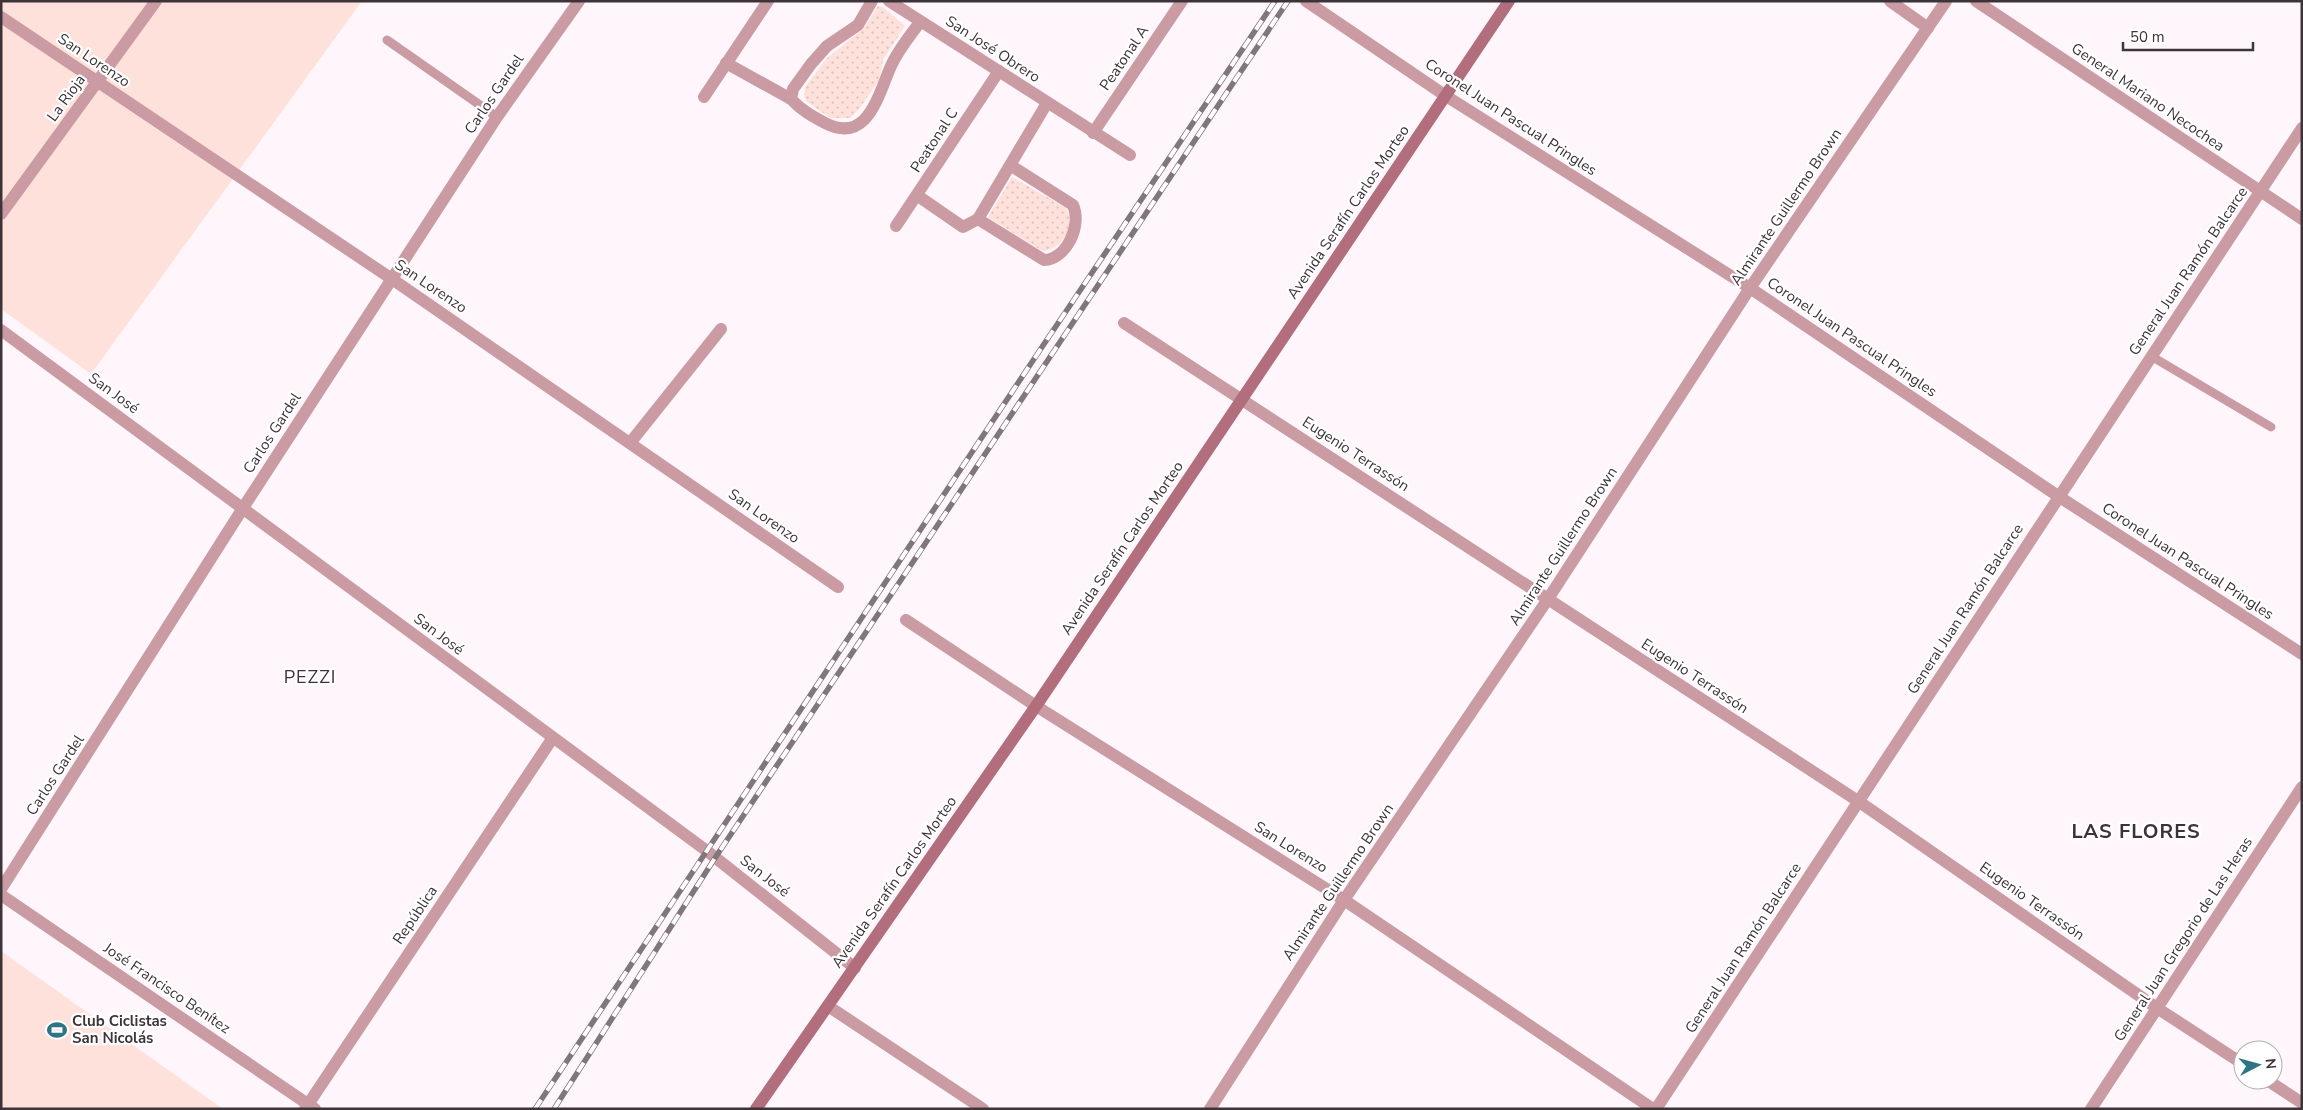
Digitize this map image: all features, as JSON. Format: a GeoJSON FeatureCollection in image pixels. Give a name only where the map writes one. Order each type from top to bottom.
{"type":"FeatureCollection","features":[{"type":"Feature","properties":{"kind":"main road","name":"Avenida Serafín Carlos Morteo"},"geometry":{"type":"LineString","coordinates":[[756,1109],[856,968],[1036,706],[1509,1]]}},
{"type":"Feature","properties":{"kind":"street","name":"La Rioja"},"geometry":{"type":"LineString","coordinates":[[1,214],[156,1]]}},
{"type":"Feature","properties":{"kind":"street","name":"Carlos Gardel"},"geometry":{"type":"LineString","coordinates":[[1,889],[243,508],[497,117],[579,1]]}},
{"type":"Feature","properties":{"kind":"street"},"geometry":{"type":"LineString","coordinates":[[704,97],[768,1]]}},
{"type":"Feature","properties":{"kind":"street"},"geometry":{"type":"LineString","coordinates":[[791,99],[793,89],[811,64],[827,46],[858,25],[872,1]]}},
{"type":"Feature","properties":{"kind":"street","name":"Peatonal A"},"geometry":{"type":"LineString","coordinates":[[1093,133],[1182,1]]}},
{"type":"Feature","properties":{"kind":"street","name":"Coronel Juan Pascual Pringles"},"geometry":{"type":"LineString","coordinates":[[1306,1],[1446,96],[1750,288],[2058,496],[2302,654]]}},
{"type":"Feature","properties":{"kind":"street"},"geometry":{"type":"LineString","coordinates":[[1890,1],[1928,28]]}},
{"type":"Feature","properties":{"kind":"street","name":"Almirante Guillermo Brown"},"geometry":{"type":"LineString","coordinates":[[1210,1109],[1344,900],[1548,600],[1750,288],[1946,1]]}},
{"type":"Feature","properties":{"kind":"street","name":"General Mariano Necochea"},"geometry":{"type":"LineString","coordinates":[[1976,1],[2302,219]]}},
{"type":"Feature","properties":{"kind":"street","name":"San José Obrero"},"geometry":{"type":"LineString","coordinates":[[897,3],[920,22],[1130,155]]}},
{"type":"Feature","properties":{"kind":"street","name":"San Lorenzo"},"geometry":{"type":"LineString","coordinates":[[1,17],[392,279],[838,586]]}},
{"type":"Feature","properties":{"kind":"street"},"geometry":{"type":"LineString","coordinates":[[726,63],[791,99],[801,110],[836,128],[849,130],[858,124],[879,98],[896,57],[920,22]]}},
{"type":"Feature","properties":{"kind":"street","name":"Peatonal C"},"geometry":{"type":"LineString","coordinates":[[896,226],[918,196],[999,71]]}},
{"type":"Feature","properties":{"kind":"street","name":"San José Obrero"},"geometry":{"type":"LineString","coordinates":[[978,220],[1047,103]]}},
{"type":"Feature","properties":{"kind":"street","name":"General Juan Ramón Balcarce"},"geometry":{"type":"LineString","coordinates":[[1654,1109],[2302,128]]}},
{"type":"Feature","properties":{"kind":"street"},"geometry":{"type":"LineString","coordinates":[[918,196],[963,227],[978,220],[1044,260],[1052,260],[1060,255],[1068,243],[1077,214],[1073,205],[1010,165]]}},
{"type":"Feature","properties":{"kind":"street","name":"Eugenio Terrassón"},"geometry":{"type":"LineString","coordinates":[[1124,322],[1858,801],[2157,1008],[2233,1057]]}},
{"type":"Feature","properties":{"kind":"street"},"geometry":{"type":"LineString","coordinates":[[630,443],[721,328]]}},
{"type":"Feature","properties":{"kind":"street","name":"San José"},"geometry":{"type":"LineString","coordinates":[[1,330],[552,739],[707,851],[856,968]]}},
{"type":"Feature","properties":{"kind":"street","name":"San Lorenzo"},"geometry":{"type":"LineString","coordinates":[[906,620],[1036,706],[1344,900],[1654,1109]]}},
{"type":"Feature","properties":{"kind":"street","name":"República"},"geometry":{"type":"LineString","coordinates":[[309,1107],[552,739]]}},
{"type":"Feature","properties":{"kind":"street","name":"General Juan Gregorio de Las Heras"},"geometry":{"type":"LineString","coordinates":[[2092,1109],[2302,787]]}},
{"type":"Feature","properties":{"kind":"street","name":"José Francisco Benítez"},"geometry":{"type":"LineString","coordinates":[[1,894],[309,1107]]}},
{"type":"Feature","properties":{"kind":"street"},"geometry":{"type":"LineString","coordinates":[[828,1006],[983,1109]]}},
{"type":"Feature","properties":{"kind":"street"},"geometry":{"type":"LineString","coordinates":[[2282,1090],[2302,1103]]}},
{"type":"Feature","properties":{"kind":"lane"},"geometry":{"type":"LineString","coordinates":[[387,40],[497,117]]}},
{"type":"Feature","properties":{"kind":"lane"},"geometry":{"type":"LineString","coordinates":[[2151,356],[2271,427]]}},
{"type":"Feature","properties":{"kind":"shaded area"},"geometry":{"type":"Polygon","coordinates":[[[1,1],[362,1],[91,374],[1,309],[1,1]]]}},
{"type":"Feature","properties":{"kind":"shaded area"},"geometry":{"type":"Polygon","coordinates":[[[878,6],[883,7],[905,26],[883,60],[879,80],[860,108],[850,118],[830,118],[806,101],[804,95],[805,87],[827,58],[864,28],[878,6]]]}},
{"type":"Feature","properties":{"kind":"shaded area"},"geometry":{"type":"Polygon","coordinates":[[[1012,177],[1065,207],[1068,214],[1069,228],[1062,241],[1050,250],[1042,251],[988,217],[1012,177]]]}},
{"type":"Feature","properties":{"kind":"shaded area","name":"Club Ciclistas San Nicolás"},"geometry":{"type":"Polygon","coordinates":[[[1,951],[223,1109],[1,1109],[1,951]]]}},
{"type":"Feature","properties":{"kind":"railway"},"geometry":{"type":"LineString","coordinates":[[535,1109],[1042,347],[1275,1]]}},
{"type":"Feature","properties":{"kind":"railway"},"geometry":{"type":"LineString","coordinates":[[554,1109],[715,858],[1288,1]]}},
{"type":"Feature","properties":{"kind":"place","name":"Club Ciclistas San Nicolás"},"geometry":{"type":"Point","coordinates":[57,1030]}},
{"type":"Feature","properties":{"kind":"district","name":"PEZZI"},"geometry":{"type":"Point","coordinates":[310,677]}},
{"type":"Feature","properties":{"kind":"district","name":"LAS FLORES"},"geometry":{"type":"Point","coordinates":[2136,831]}}]}
